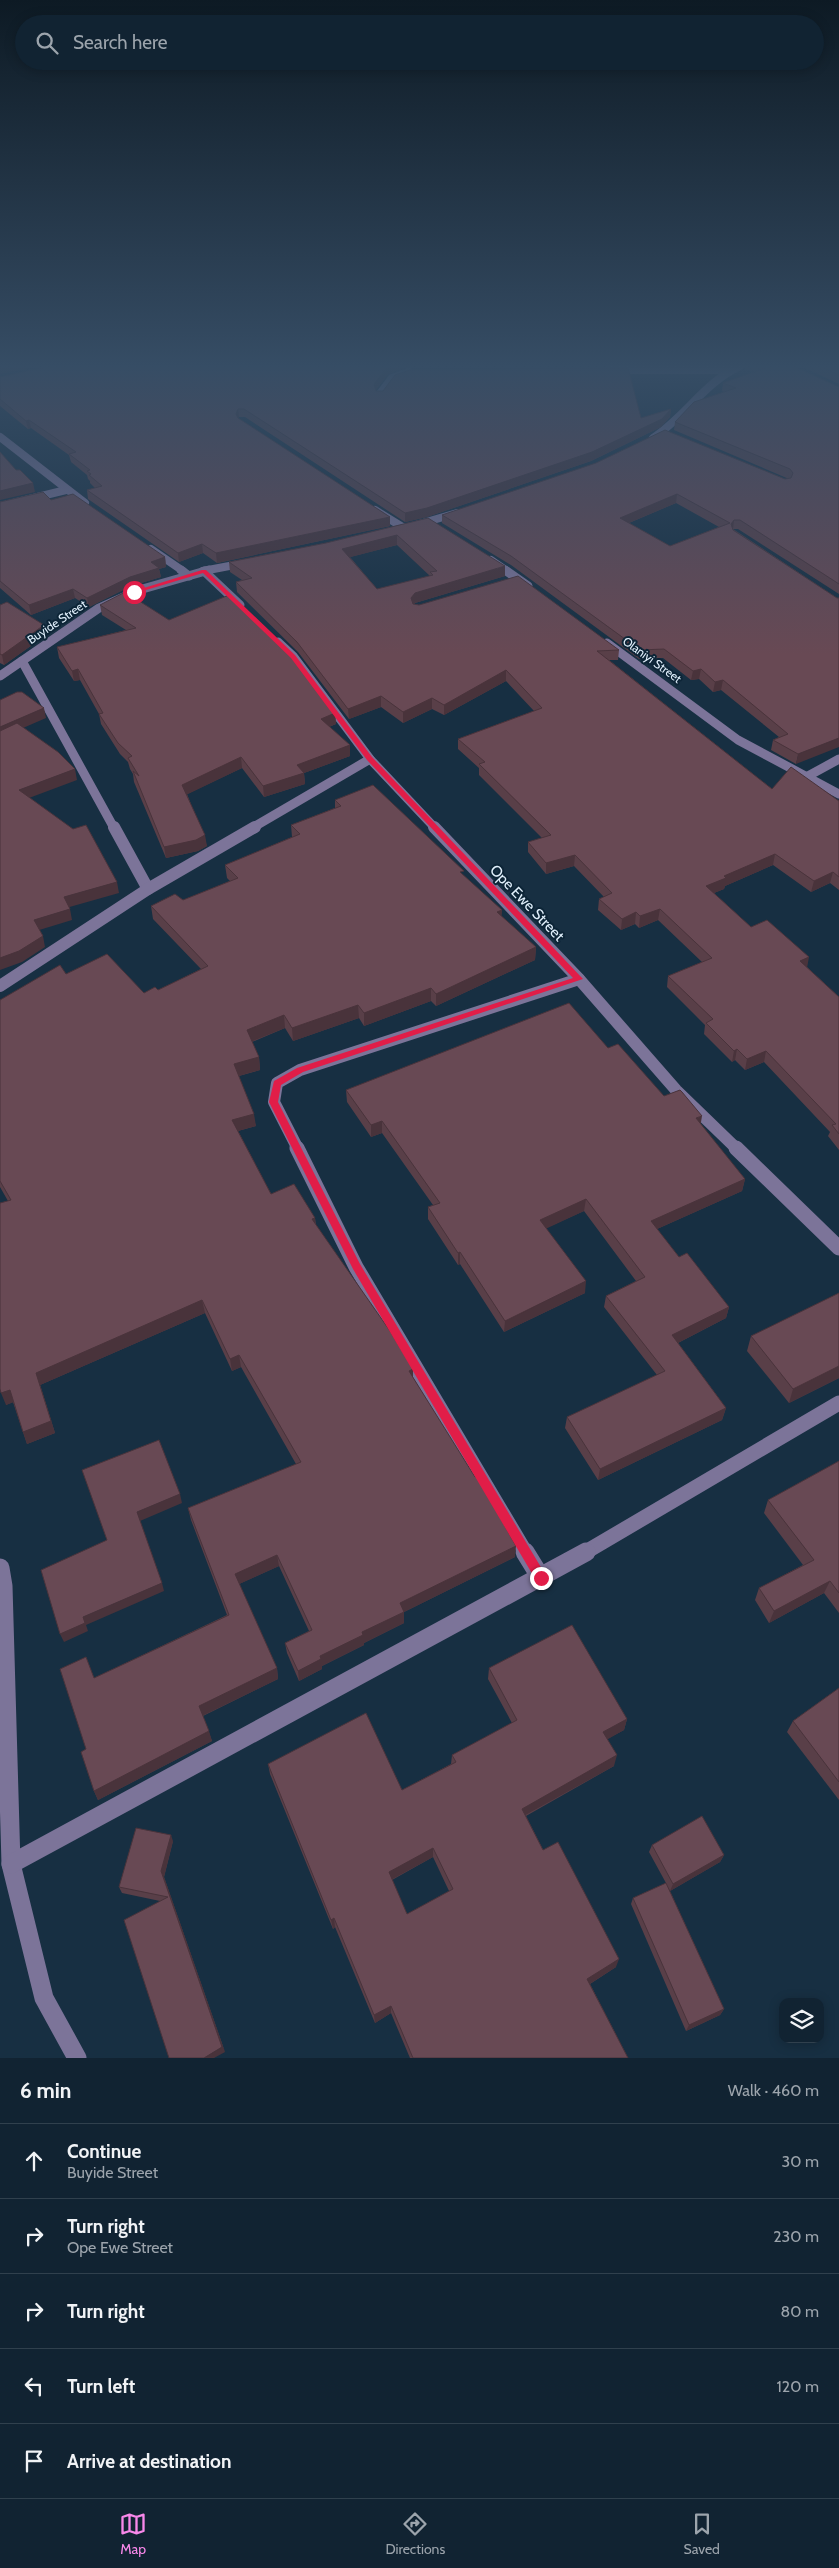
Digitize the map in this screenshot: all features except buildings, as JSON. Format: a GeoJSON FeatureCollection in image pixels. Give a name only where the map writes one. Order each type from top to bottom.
{"type":"FeatureCollection","features":[{"type":"Feature","properties":{"kind":"street"},"geometry":{"type":"LineString","coordinates":[[31,462],[66,490],[90,506]]}},
{"type":"Feature","properties":{"kind":"street"},"geometry":{"type":"LineString","coordinates":[[0,506],[66,490]]}},
{"type":"Feature","properties":{"kind":"street"},"geometry":{"type":"LineString","coordinates":[[371,507],[399,529],[433,524],[466,510]]}},
{"type":"Feature","properties":{"kind":"street"},"geometry":{"type":"LineString","coordinates":[[143,544],[190,576]]}},
{"type":"Feature","properties":{"kind":"street"},"geometry":{"type":"LineString","coordinates":[[484,556],[514,580],[534,590]]}},
{"type":"Feature","properties":{"kind":"street","name":"Buyide Street"},"geometry":{"type":"LineString","coordinates":[[0,676],[81,618],[134,592],[204,571],[250,562]]}},
{"type":"Feature","properties":{"kind":"street"},"geometry":{"type":"LineString","coordinates":[[204,571],[252,617]]}},
{"type":"Feature","properties":{"kind":"street","name":"Olaniyi Street"},"geometry":{"type":"LineString","coordinates":[[597,636],[738,740],[839,794]]}},
{"type":"Feature","properties":{"kind":"street","name":"Ope Ewe Street"},"geometry":{"type":"LineString","coordinates":[[272,637],[293,656],[370,759],[579,979],[676,1090],[839,1248]]}},
{"type":"Feature","properties":{"kind":"street"},"geometry":{"type":"LineString","coordinates":[[22,661],[148,889]]}},
{"type":"Feature","properties":{"kind":"street"},"geometry":{"type":"LineString","coordinates":[[0,986],[148,889],[370,759]]}},
{"type":"Feature","properties":{"kind":"street"},"geometry":{"type":"LineString","coordinates":[[808,776],[839,759]]}},
{"type":"Feature","properties":{"kind":"street"},"geometry":{"type":"LineString","coordinates":[[541,1578],[356,1267],[274,1102],[277,1083],[300,1070],[579,979]]}},
{"type":"Feature","properties":{"kind":"street"},"geometry":{"type":"LineString","coordinates":[[12,1864],[541,1578],[839,1403]]}},
{"type":"Feature","properties":{"kind":"street"},"geometry":{"type":"LineString","coordinates":[[0,1568],[3,1586],[12,1864],[44,1998],[77,2058]]}},
{"type":"Feature","properties":{"kind":"route"},"geometry":{"type":"LineString","coordinates":[[134,592],[204,571],[293,656],[370,759],[579,979],[300,1070],[277,1083],[274,1102],[356,1267],[541,1578]]}}]}
